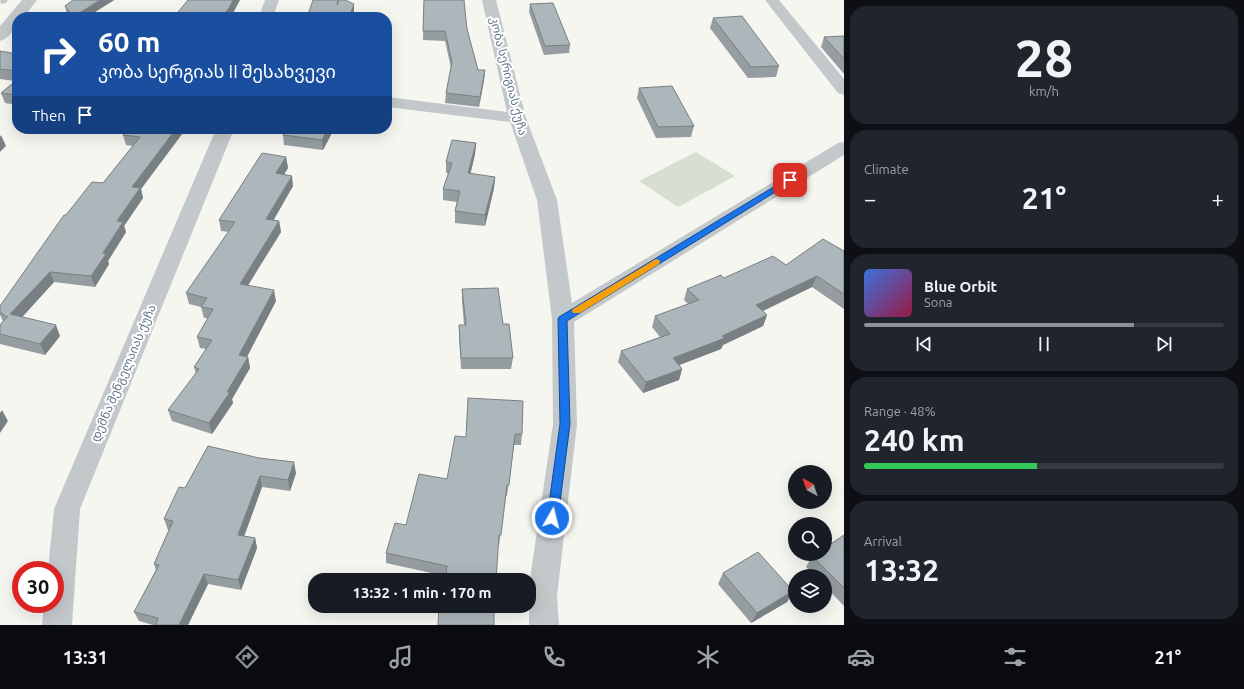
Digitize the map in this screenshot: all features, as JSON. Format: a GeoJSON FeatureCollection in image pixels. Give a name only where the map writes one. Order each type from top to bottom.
{"type":"FeatureCollection","features":[{"type":"Feature","properties":{"kind":"street"},"geometry":{"type":"LineString","coordinates":[[20,12],[30,0]]}},
{"type":"Feature","properties":{"kind":"street"},"geometry":{"type":"LineString","coordinates":[[268,12],[272,0]]}},
{"type":"Feature","properties":{"kind":"street","name":"კობა სერიგიას ქუჩა"},"geometry":{"type":"LineString","coordinates":[[490,0],[517,118],[547,200],[563,319],[565,424],[542,596],[544,625]]}},
{"type":"Feature","properties":{"kind":"street"},"geometry":{"type":"LineString","coordinates":[[772,0],[844,90]]}},
{"type":"Feature","properties":{"kind":"street"},"geometry":{"type":"LineString","coordinates":[[0,36],[12,22]]}},
{"type":"Feature","properties":{"kind":"street"},"geometry":{"type":"LineString","coordinates":[[392,103],[517,118]]}},
{"type":"Feature","properties":{"kind":"street","name":"დემნა შენგელაიას ქუჩა"},"geometry":{"type":"LineString","coordinates":[[57,625],[66,509],[223,134]]}},
{"type":"Feature","properties":{"kind":"street"},"geometry":{"type":"LineString","coordinates":[[563,319],[844,147]]}},
{"type":"Feature","properties":{"kind":"shaded area"},"geometry":{"type":"Polygon","coordinates":[[[696,152],[735,176],[678,207],[639,181],[696,152]]]}},
{"type":"Feature","properties":{"kind":"building"},"geometry":{"type":"Polygon","coordinates":[[[73,0],[100,0],[81,12],[69,12],[65,6],[73,0]]]}},
{"type":"Feature","properties":{"kind":"building"},"geometry":{"type":"Polygon","coordinates":[[[188,0],[233,0],[226,12],[178,12],[188,0]]]}},
{"type":"Feature","properties":{"kind":"building"},"geometry":{"type":"Polygon","coordinates":[[[313,0],[338,0],[337,5],[339,0],[345,0],[354,4],[351,12],[309,12],[313,0]]]}},
{"type":"Feature","properties":{"kind":"building"},"geometry":{"type":"Polygon","coordinates":[[[424,0],[464,0],[467,29],[478,70],[485,70],[480,97],[446,93],[452,62],[445,31],[423,31],[424,0]]]}},
{"type":"Feature","properties":{"kind":"building"},"geometry":{"type":"Polygon","coordinates":[[[553,3],[570,45],[545,46],[530,4],[553,3]]]}},
{"type":"Feature","properties":{"kind":"building"},"geometry":{"type":"Polygon","coordinates":[[[742,16],[779,66],[751,67],[713,18],[742,16]]]}},
{"type":"Feature","properties":{"kind":"building"},"geometry":{"type":"Polygon","coordinates":[[[844,36],[844,59],[824,37],[844,36]]]}},
{"type":"Feature","properties":{"kind":"building"},"geometry":{"type":"Polygon","coordinates":[[[0,51],[12,53],[12,70],[0,69],[0,51]]]}},
{"type":"Feature","properties":{"kind":"building"},"geometry":{"type":"Polygon","coordinates":[[[12,84],[12,94],[1,93],[12,84]]]}},
{"type":"Feature","properties":{"kind":"building"},"geometry":{"type":"Polygon","coordinates":[[[672,86],[694,126],[658,127],[639,88],[672,86]]]}},
{"type":"Feature","properties":{"kind":"building"},"geometry":{"type":"Polygon","coordinates":[[[172,134],[132,187],[140,188],[117,221],[123,222],[103,253],[106,254],[91,276],[50,272],[10,314],[56,325],[40,344],[0,334],[0,325],[8,316],[7,317],[0,312],[0,306],[64,215],[66,215],[92,182],[103,183],[140,137],[123,135],[172,134]]]}},
{"type":"Feature","properties":{"kind":"building"},"geometry":{"type":"Polygon","coordinates":[[[284,134],[325,134],[322,140],[284,134]]]}},
{"type":"Feature","properties":{"kind":"building"},"geometry":{"type":"Polygon","coordinates":[[[452,140],[476,143],[468,173],[495,177],[485,215],[455,211],[460,191],[443,189],[452,163],[446,162],[452,140]]]}},
{"type":"Feature","properties":{"kind":"building"},"geometry":{"type":"Polygon","coordinates":[[[262,153],[286,157],[276,173],[292,176],[266,219],[279,221],[240,284],[274,290],[239,355],[248,357],[227,392],[230,392],[209,423],[168,410],[199,369],[194,367],[212,340],[197,337],[213,309],[201,307],[207,298],[186,293],[235,222],[219,220],[262,153]]]}},
{"type":"Feature","properties":{"kind":"building"},"geometry":{"type":"Polygon","coordinates":[[[823,239],[844,251],[844,294],[817,276],[756,305],[767,315],[722,336],[725,338],[673,358],[682,369],[646,382],[621,351],[670,334],[655,316],[699,300],[687,289],[721,275],[724,278],[773,256],[786,265],[823,239]]]}},
{"type":"Feature","properties":{"kind":"building"},"geometry":{"type":"Polygon","coordinates":[[[498,288],[503,324],[509,324],[513,358],[461,358],[459,325],[466,325],[462,289],[498,288]]]}},
{"type":"Feature","properties":{"kind":"building"},"geometry":{"type":"Polygon","coordinates":[[[468,398],[523,401],[522,434],[515,434],[509,485],[507,485],[501,535],[499,535],[496,573],[446,573],[447,566],[386,553],[395,523],[406,525],[419,474],[447,479],[455,436],[466,437],[468,398]]]}},
{"type":"Feature","properties":{"kind":"building"},"geometry":{"type":"Polygon","coordinates":[[[208,446],[259,458],[294,462],[288,480],[260,476],[238,535],[255,538],[238,580],[204,574],[179,625],[156,625],[158,618],[134,612],[159,565],[154,564],[173,521],[164,519],[179,487],[185,488],[208,446]]]}},
{"type":"Feature","properties":{"kind":"building"},"geometry":{"type":"Polygon","coordinates":[[[844,535],[844,588],[832,576],[832,569],[825,569],[817,561],[832,561],[832,543],[844,535]]]}},
{"type":"Feature","properties":{"kind":"building"},"geometry":{"type":"Polygon","coordinates":[[[758,552],[788,585],[788,594],[757,613],[723,573],[758,552]]]}},
{"type":"Feature","properties":{"kind":"building"},"geometry":{"type":"Polygon","coordinates":[[[439,613],[494,613],[494,625],[438,625],[439,613]]]}},
{"type":"Feature","properties":{"kind":"slow traffic"},"geometry":{"type":"LineString","coordinates":[[576,311],[656,262]]}},
{"type":"Feature","properties":{"kind":"route"},"geometry":{"type":"LineString","coordinates":[[552,518],[565,424],[563,319],[790,180]]}}]}
